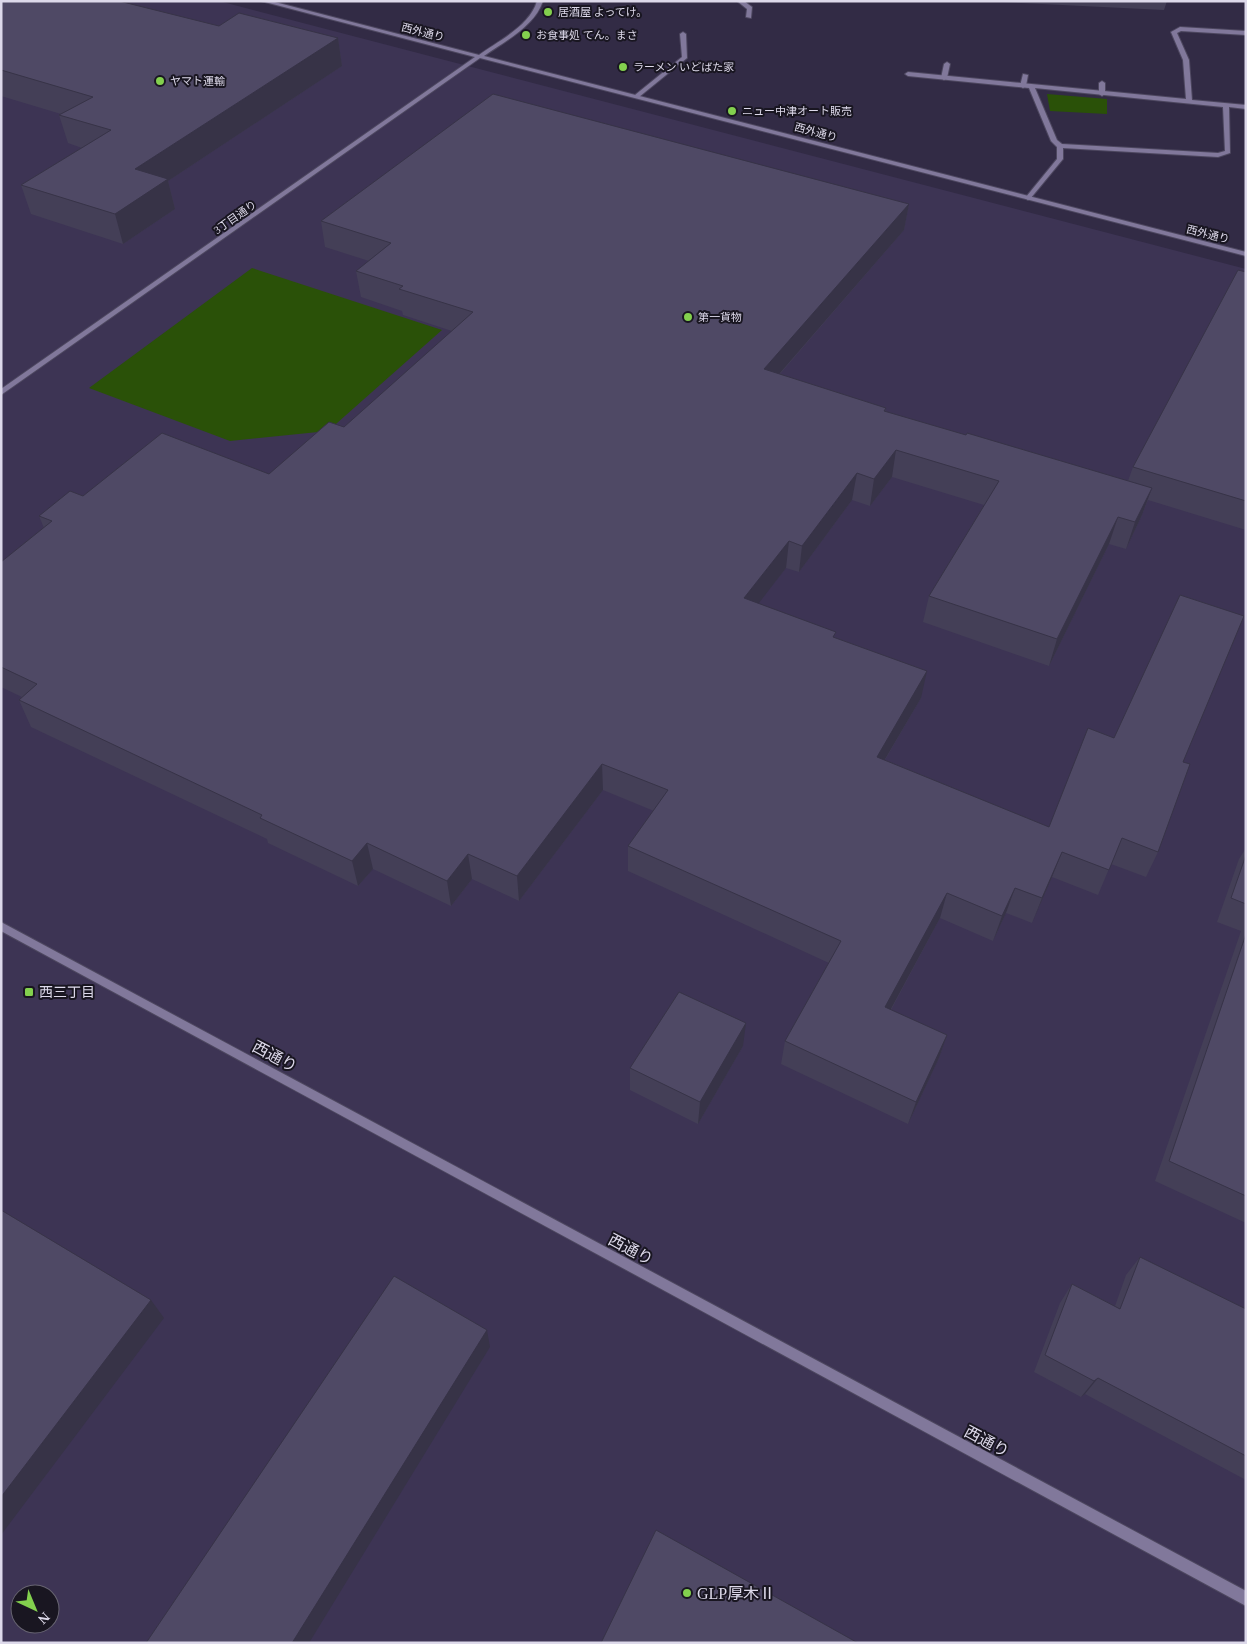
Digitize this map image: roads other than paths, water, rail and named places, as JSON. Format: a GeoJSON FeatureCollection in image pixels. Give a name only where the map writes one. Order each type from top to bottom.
{"type":"FeatureCollection","features":[{"type":"Feature","properties":{"kind":"street","name":"西外通り"},"geometry":{"type":"LineString","coordinates":[[264,1],[1246,254]]}},
{"type":"Feature","properties":{"kind":"street","name":"3丁目通り"},"geometry":{"type":"LineString","coordinates":[[1,393],[520,28],[536,12],[540,1]]}},
{"type":"Feature","properties":{"kind":"street"},"geometry":{"type":"LineString","coordinates":[[740,1],[750,8],[749,17]]}},
{"type":"Feature","properties":{"kind":"street"},"geometry":{"type":"LineString","coordinates":[[1189,102],[1186,60],[1174,32],[1180,29],[1246,32]]}},
{"type":"Feature","properties":{"kind":"street"},"geometry":{"type":"LineString","coordinates":[[637,96],[685,56],[683,34]]}},
{"type":"Feature","properties":{"kind":"street"},"geometry":{"type":"LineString","coordinates":[[944,78],[947,64]]}},
{"type":"Feature","properties":{"kind":"street"},"geometry":{"type":"LineString","coordinates":[[908,74],[1246,108]]}},
{"type":"Feature","properties":{"kind":"street"},"geometry":{"type":"LineString","coordinates":[[1023,86],[1025,76]]}},
{"type":"Feature","properties":{"kind":"street"},"geometry":{"type":"LineString","coordinates":[[1102,83],[1102,94]]}},
{"type":"Feature","properties":{"kind":"street"},"geometry":{"type":"LineString","coordinates":[[1032,87],[1054,141],[1060,146],[1218,155],[1228,152],[1226,106]]}},
{"type":"Feature","properties":{"kind":"street"},"geometry":{"type":"LineString","coordinates":[[1028,198],[1060,160],[1060,146]]}},
{"type":"Feature","properties":{"kind":"street","name":"西通り"},"geometry":{"type":"LineString","coordinates":[[1,926],[1246,1599]]}},
{"type":"Feature","properties":{"kind":"place","name":"居酒屋 よってけ。"},"geometry":{"type":"Point","coordinates":[548,12]}},
{"type":"Feature","properties":{"kind":"place","name":"お食事処 てん。まさ"},"geometry":{"type":"Point","coordinates":[526,35]}},
{"type":"Feature","properties":{"kind":"place","name":"ラーメン いどばた家"},"geometry":{"type":"Point","coordinates":[623,67]}},
{"type":"Feature","properties":{"kind":"place","name":"ヤマト運輸"},"geometry":{"type":"Point","coordinates":[160,81]}},
{"type":"Feature","properties":{"kind":"place","name":"ニュー中津オート販売"},"geometry":{"type":"Point","coordinates":[732,111]}},
{"type":"Feature","properties":{"kind":"place","name":"第一貨物"},"geometry":{"type":"Point","coordinates":[688,317]}},
{"type":"Feature","properties":{"kind":"place","name":"西三丁目"},"geometry":{"type":"Point","coordinates":[29,992]}},
{"type":"Feature","properties":{"kind":"place","name":"GLP厚木Ⅱ"},"geometry":{"type":"Point","coordinates":[687,1593]}}]}
